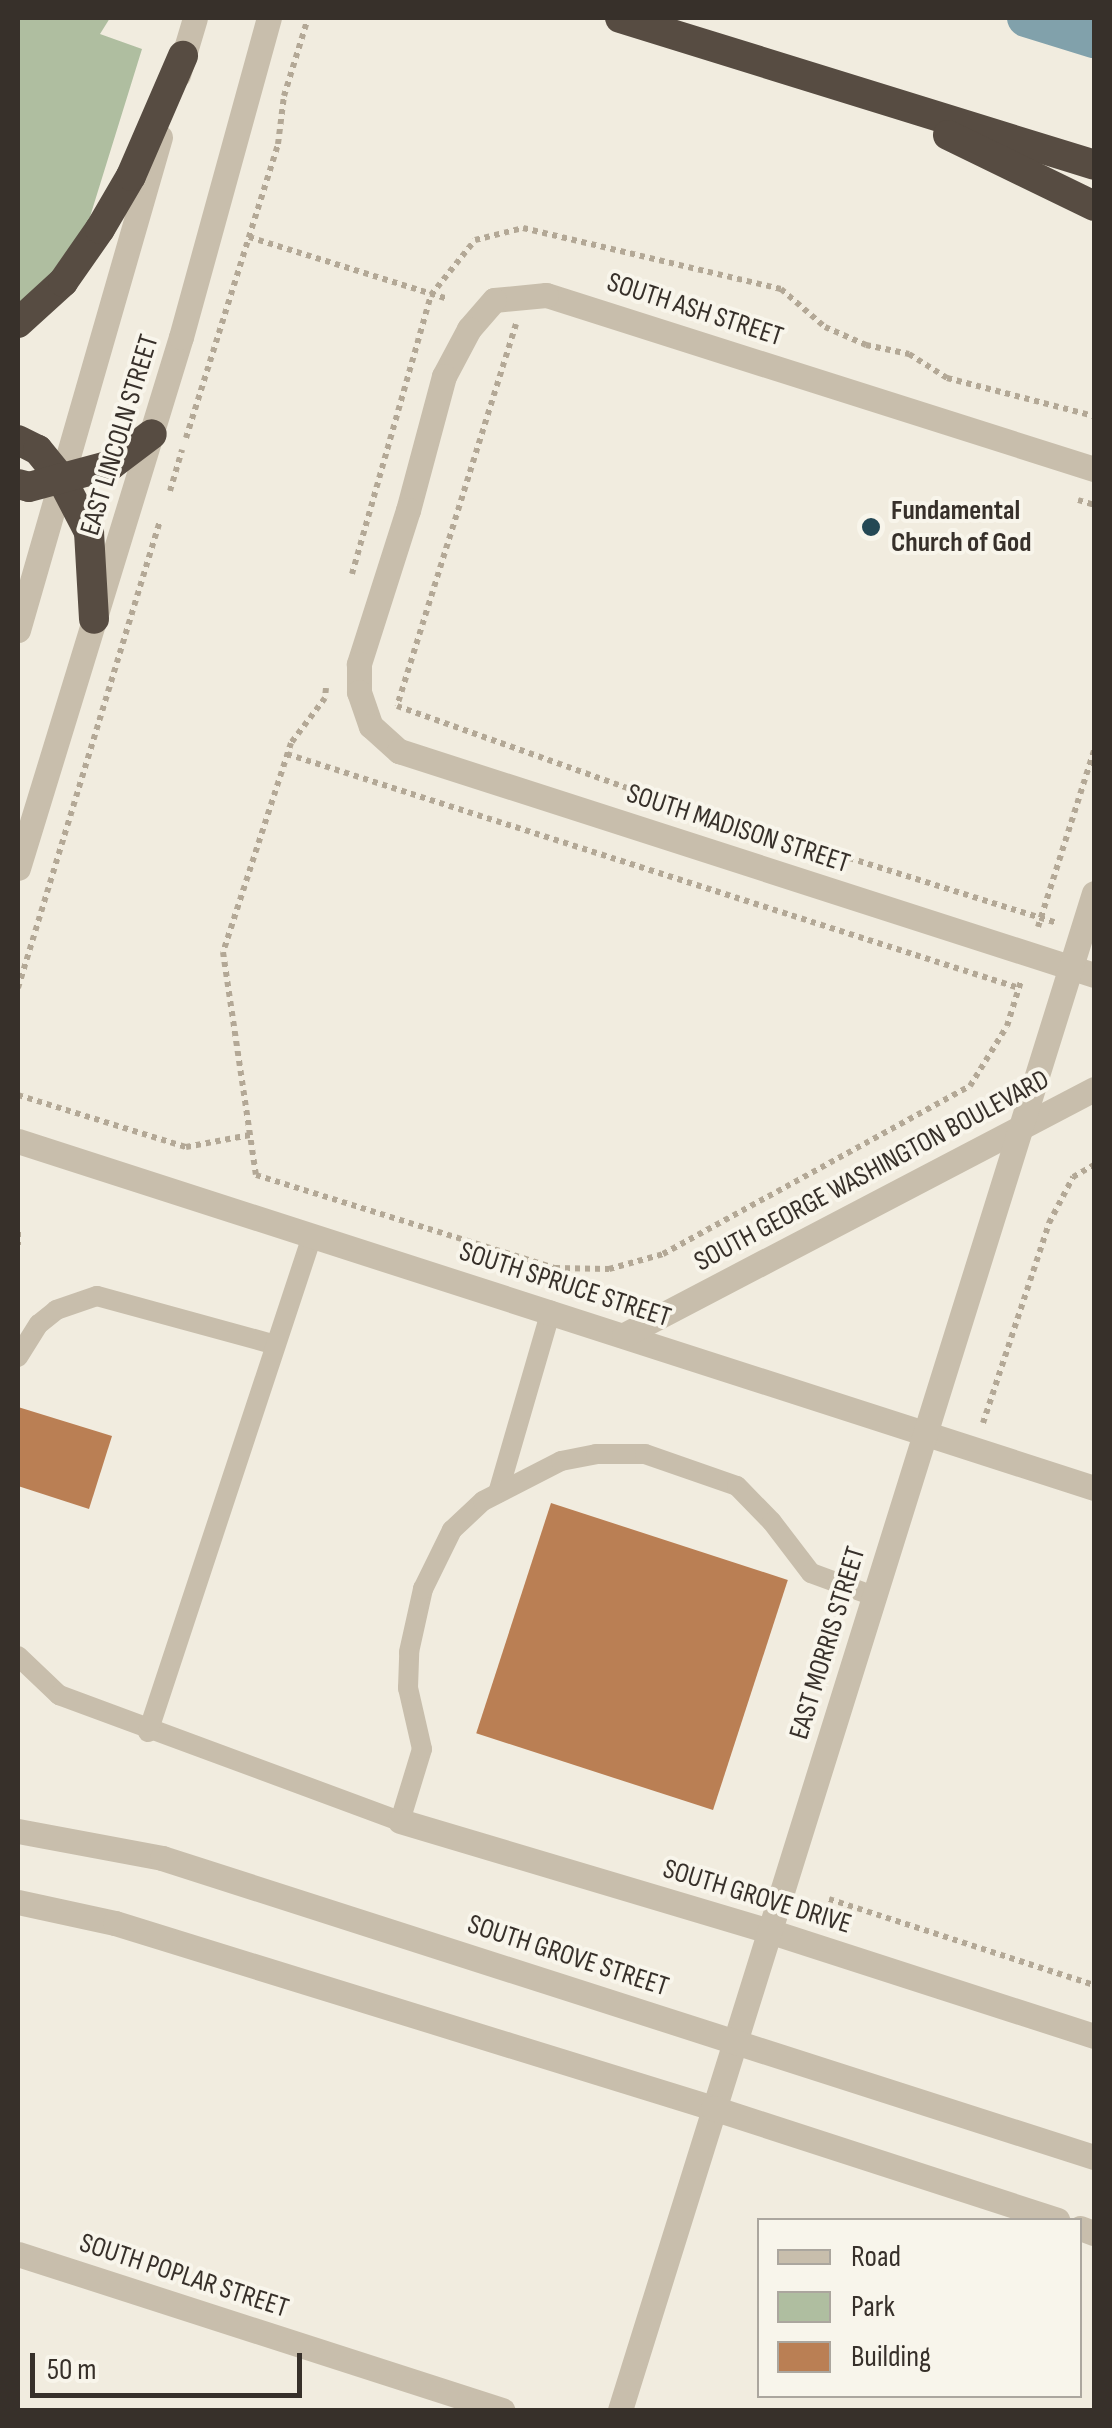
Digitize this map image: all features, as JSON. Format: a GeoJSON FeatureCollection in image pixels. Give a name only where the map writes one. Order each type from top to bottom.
{"type":"FeatureCollection","features":[{"type":"Feature","properties":{"kind":"highway"},"geometry":{"type":"LineString","coordinates":[[620,18],[1094,165]]}},
{"type":"Feature","properties":{"kind":"highway"},"geometry":{"type":"LineString","coordinates":[[18,324],[63,282],[100,229],[131,176],[183,56]]}},
{"type":"Feature","properties":{"kind":"highway"},"geometry":{"type":"LineString","coordinates":[[860,93],[1094,206]]}},
{"type":"Feature","properties":{"kind":"highway"},"geometry":{"type":"LineString","coordinates":[[18,484],[29,487],[111,465],[152,434]]}},
{"type":"Feature","properties":{"kind":"highway"},"geometry":{"type":"LineString","coordinates":[[18,440],[38,450],[61,478],[89,532],[94,619]]}},
{"type":"Feature","properties":{"kind":"street","name":"EAST LINCOLN STREET"},"geometry":{"type":"LineString","coordinates":[[18,630],[195,18]]}},
{"type":"Feature","properties":{"kind":"street","name":"EAST LINCOLN STREET"},"geometry":{"type":"LineString","coordinates":[[18,868],[152,434],[269,18]]}},
{"type":"Feature","properties":{"kind":"street","name":"SOUTH ASH STREET"},"geometry":{"type":"LineString","coordinates":[[371,726],[359,692],[359,664],[408,510],[444,376],[470,330],[494,300],[546,295],[1094,469]]}},
{"type":"Feature","properties":{"kind":"street","name":"SOUTH MADISON STREET"},"geometry":{"type":"LineString","coordinates":[[371,726],[398,751],[1083,971]]}},
{"type":"Feature","properties":{"kind":"street","name":"EAST MORRIS STREET"},"geometry":{"type":"LineString","coordinates":[[620,2410],[1021,1128],[1083,971],[1082,930],[1094,893]]}},
{"type":"Feature","properties":{"kind":"street","name":"SOUTH GEORGE WASHINGTON BOULEVARD"},"geometry":{"type":"LineString","coordinates":[[624,1334],[1094,1089]]}},
{"type":"Feature","properties":{"kind":"street","name":"SOUTH SPRUCE STREET"},"geometry":{"type":"LineString","coordinates":[[18,1141],[1094,1488]]}},
{"type":"Feature","properties":{"kind":"street","name":"SOUTH GROVE DRIVE"},"geometry":{"type":"LineString","coordinates":[[400,1821],[770,1932],[1094,2036]]}},
{"type":"Feature","properties":{"kind":"street","name":"SOUTH GROVE STREET"},"geometry":{"type":"LineString","coordinates":[[18,1831],[162,1858],[1094,2157]]}},
{"type":"Feature","properties":{"kind":"street"},"geometry":{"type":"LineString","coordinates":[[18,1902],[115,1922],[714,2108],[1050,2218]]}},
{"type":"Feature","properties":{"kind":"street","name":"SOUTH POPLAR STREET"},"geometry":{"type":"LineString","coordinates":[[18,2254],[502,2410]]}},
{"type":"Feature","properties":{"kind":"lane"},"geometry":{"type":"LineString","coordinates":[[148,1732],[273,1344],[312,1236]]}},
{"type":"Feature","properties":{"kind":"lane"},"geometry":{"type":"LineString","coordinates":[[18,1357],[39,1324],[56,1310],[97,1296],[273,1344]]}},
{"type":"Feature","properties":{"kind":"lane"},"geometry":{"type":"LineString","coordinates":[[498,1493],[550,1311]]}},
{"type":"Feature","properties":{"kind":"lane"},"geometry":{"type":"LineString","coordinates":[[18,1656],[60,1695],[148,1732],[400,1821],[422,1749],[408,1688],[409,1652],[423,1589],[452,1530],[498,1493],[561,1461],[596,1454],[645,1454],[736,1486],[772,1522],[811,1574],[874,1596]]}},
{"type":"Feature","properties":{"kind":"path"},"geometry":{"type":"LineString","coordinates":[[18,988],[278,144],[284,96],[308,18]]}},
{"type":"Feature","properties":{"kind":"path"},"geometry":{"type":"LineString","coordinates":[[347,592],[430,294],[475,240],[523,228],[782,289],[825,326],[866,345],[909,354],[947,378],[1094,416]]}},
{"type":"Feature","properties":{"kind":"path"},"geometry":{"type":"LineString","coordinates":[[249,236],[448,299]]}},
{"type":"Feature","properties":{"kind":"path"},"geometry":{"type":"LineString","coordinates":[[518,316],[397,706],[639,792],[1082,930]]}},
{"type":"Feature","properties":{"kind":"path"},"geometry":{"type":"LineString","coordinates":[[1076,499],[1094,505]]}},
{"type":"Feature","properties":{"kind":"path"},"geometry":{"type":"LineString","coordinates":[[327,681],[325,698],[287,754],[223,952],[256,1175],[555,1268],[609,1270],[663,1254],[970,1086],[1006,1026],[1094,750]]}},
{"type":"Feature","properties":{"kind":"path"},"geometry":{"type":"LineString","coordinates":[[287,754],[1019,988]]}},
{"type":"Feature","properties":{"kind":"path"},"geometry":{"type":"LineString","coordinates":[[18,1095],[186,1147],[250,1135]]}},
{"type":"Feature","properties":{"kind":"path"},"geometry":{"type":"LineString","coordinates":[[974,1449],[1049,1222],[1073,1177],[1094,1165]]}},
{"type":"Feature","properties":{"kind":"path"},"geometry":{"type":"LineString","coordinates":[[18,1232],[18,1245]]}},
{"type":"Feature","properties":{"kind":"path"},"geometry":{"type":"LineString","coordinates":[[830,1899],[1094,1985]]}},
{"type":"Feature","properties":{"kind":"green space"},"geometry":{"type":"Polygon","coordinates":[[[18,18],[110,18],[100,34],[142,49],[89,220],[45,282],[18,304],[18,18]]]}},
{"type":"Feature","properties":{"kind":"building"},"geometry":{"type":"Polygon","coordinates":[[[18,1407],[112,1436],[89,1509],[18,1486],[18,1407]]]}},
{"type":"Feature","properties":{"kind":"building"},"geometry":{"type":"Polygon","coordinates":[[[551,1503],[788,1580],[713,1810],[476,1733],[551,1503]]]}},
{"type":"Feature","properties":{"kind":"waterway"},"geometry":{"type":"LineString","coordinates":[[1026,18],[1094,39]]}},
{"type":"Feature","properties":{"kind":"place","name":"Fundamental Church of God"},"geometry":{"type":"Point","coordinates":[871,527]}}]}
